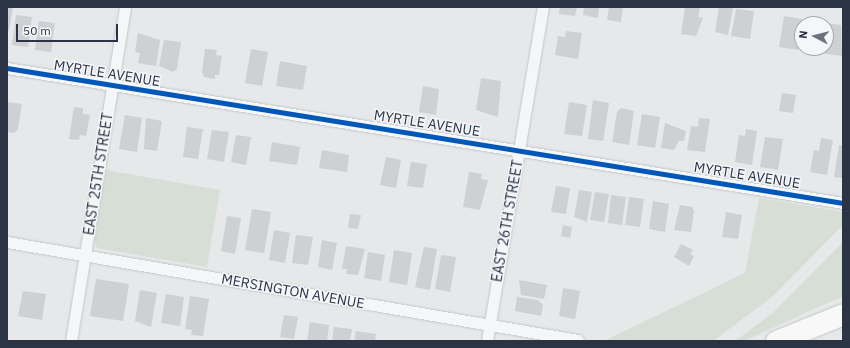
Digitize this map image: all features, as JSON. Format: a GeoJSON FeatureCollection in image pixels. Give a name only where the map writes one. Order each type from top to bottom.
{"type":"FeatureCollection","features":[{"type":"Feature","properties":{"kind":"highway"},"geometry":{"type":"LineString","coordinates":[[776,341],[843,314]]}},
{"type":"Feature","properties":{"kind":"street","name":"EAST 25TH STREET"},"geometry":{"type":"LineString","coordinates":[[71,341],[125,7]]}},
{"type":"Feature","properties":{"kind":"street","name":"EAST 26TH STREET"},"geometry":{"type":"LineString","coordinates":[[487,341],[543,7]]}},
{"type":"Feature","properties":{"kind":"street","name":"MYRTLE AVENUE"},"geometry":{"type":"LineString","coordinates":[[7,68],[843,203]]}},
{"type":"Feature","properties":{"kind":"street","name":"MERSINGTON AVENUE"},"geometry":{"type":"LineString","coordinates":[[7,242],[578,340]]}},
{"type":"Feature","properties":{"kind":"shaded area"},"geometry":{"type":"Polygon","coordinates":[[[106,170],[220,190],[207,267],[97,248],[94,239],[106,170]]]}},
{"type":"Feature","properties":{"kind":"shaded area"},"geometry":{"type":"Polygon","coordinates":[[[759,198],[843,212],[843,225],[772,297],[713,341],[604,341],[745,273],[759,198]]]}},
{"type":"Feature","properties":{"kind":"shaded area"},"geometry":{"type":"Polygon","coordinates":[[[843,242],[843,296],[744,341],[735,341],[774,312],[843,242]]]}},
{"type":"Feature","properties":{"kind":"building"},"geometry":{"type":"Polygon","coordinates":[[[7,7],[13,7],[9,31],[7,30],[7,7]]]}},
{"type":"Feature","properties":{"kind":"building"},"geometry":{"type":"Polygon","coordinates":[[[560,7],[577,7],[575,16],[559,14],[560,7]]]}},
{"type":"Feature","properties":{"kind":"building"},"geometry":{"type":"Polygon","coordinates":[[[584,7],[599,7],[598,18],[583,15],[584,7]]]}},
{"type":"Feature","properties":{"kind":"building"},"geometry":{"type":"Polygon","coordinates":[[[609,7],[623,7],[621,22],[607,20],[609,7]]]}},
{"type":"Feature","properties":{"kind":"building"},"geometry":{"type":"Polygon","coordinates":[[[685,7],[700,7],[698,17],[703,18],[696,36],[681,34],[685,7]]]}},
{"type":"Feature","properties":{"kind":"building"},"geometry":{"type":"Polygon","coordinates":[[[719,7],[733,8],[728,35],[715,32],[719,7]]]}},
{"type":"Feature","properties":{"kind":"building"},"geometry":{"type":"Polygon","coordinates":[[[736,9],[754,11],[750,39],[731,36],[736,9]]]}},
{"type":"Feature","properties":{"kind":"building"},"geometry":{"type":"Polygon","coordinates":[[[16,15],[32,17],[28,47],[12,45],[16,15]]]}},
{"type":"Feature","properties":{"kind":"building"},"geometry":{"type":"Polygon","coordinates":[[[784,16],[794,18],[794,49],[779,47],[784,16]]]}},
{"type":"Feature","properties":{"kind":"building"},"geometry":{"type":"Polygon","coordinates":[[[39,21],[55,23],[51,52],[35,50],[39,21]]]}},
{"type":"Feature","properties":{"kind":"building"},"geometry":{"type":"Polygon","coordinates":[[[834,24],[841,25],[842,56],[834,55],[834,24]]]}},
{"type":"Feature","properties":{"kind":"building"},"geometry":{"type":"Polygon","coordinates":[[[566,31],[582,33],[578,59],[555,55],[558,36],[565,37],[566,31]]]}},
{"type":"Feature","properties":{"kind":"building"},"geometry":{"type":"Polygon","coordinates":[[[138,33],[160,40],[156,66],[138,63],[140,53],[135,52],[138,33]]]}},
{"type":"Feature","properties":{"kind":"building"},"geometry":{"type":"Polygon","coordinates":[[[164,40],[181,42],[177,69],[173,72],[159,66],[164,40]]]}},
{"type":"Feature","properties":{"kind":"building"},"geometry":{"type":"Polygon","coordinates":[[[205,49],[217,50],[216,55],[222,56],[219,75],[215,75],[215,79],[204,77],[202,72],[205,49]]]}},
{"type":"Feature","properties":{"kind":"building"},"geometry":{"type":"Polygon","coordinates":[[[251,49],[268,52],[262,86],[245,83],[251,49]]]}},
{"type":"Feature","properties":{"kind":"building"},"geometry":{"type":"Polygon","coordinates":[[[280,61],[307,66],[303,90],[276,86],[280,61]]]}},
{"type":"Feature","properties":{"kind":"building"},"geometry":{"type":"Polygon","coordinates":[[[481,78],[501,81],[498,117],[476,110],[481,78]]]}},
{"type":"Feature","properties":{"kind":"building"},"geometry":{"type":"Polygon","coordinates":[[[423,86],[439,89],[436,115],[419,112],[423,86]]]}},
{"type":"Feature","properties":{"kind":"building"},"geometry":{"type":"Polygon","coordinates":[[[782,93],[796,95],[793,113],[779,111],[782,93]]]}},
{"type":"Feature","properties":{"kind":"building"},"geometry":{"type":"Polygon","coordinates":[[[593,100],[609,103],[603,141],[588,139],[593,100]]]}},
{"type":"Feature","properties":{"kind":"building"},"geometry":{"type":"Polygon","coordinates":[[[7,102],[22,104],[18,129],[14,133],[7,132],[7,102]]]}},
{"type":"Feature","properties":{"kind":"building"},"geometry":{"type":"Polygon","coordinates":[[[569,102],[587,105],[582,136],[564,134],[569,102]]]}},
{"type":"Feature","properties":{"kind":"building"},"geometry":{"type":"Polygon","coordinates":[[[74,107],[83,108],[83,114],[90,115],[86,136],[80,135],[79,140],[69,139],[74,107]]]}},
{"type":"Feature","properties":{"kind":"building"},"geometry":{"type":"Polygon","coordinates":[[[621,108],[634,111],[629,145],[612,142],[617,112],[621,108]]]}},
{"type":"Feature","properties":{"kind":"building"},"geometry":{"type":"Polygon","coordinates":[[[642,114],[660,117],[655,148],[637,145],[642,114]]]}},
{"type":"Feature","properties":{"kind":"building"},"geometry":{"type":"Polygon","coordinates":[[[125,115],[142,118],[137,152],[119,149],[125,115]]]}},
{"type":"Feature","properties":{"kind":"building"},"geometry":{"type":"Polygon","coordinates":[[[146,118],[162,121],[157,151],[144,149],[146,118]]]}},
{"type":"Feature","properties":{"kind":"building"},"geometry":{"type":"Polygon","coordinates":[[[699,118],[710,119],[705,152],[687,150],[691,126],[698,127],[699,118]]]}},
{"type":"Feature","properties":{"kind":"building"},"geometry":{"type":"Polygon","coordinates":[[[665,123],[686,131],[684,141],[679,141],[674,150],[661,148],[665,123]]]}},
{"type":"Feature","properties":{"kind":"building"},"geometry":{"type":"Polygon","coordinates":[[[187,127],[203,129],[198,159],[183,157],[187,127]]]}},
{"type":"Feature","properties":{"kind":"building"},"geometry":{"type":"Polygon","coordinates":[[[746,129],[757,131],[752,165],[735,162],[739,135],[745,136],[746,129]]]}},
{"type":"Feature","properties":{"kind":"building"},"geometry":{"type":"Polygon","coordinates":[[[212,130],[229,132],[224,162],[207,159],[212,130]]]}},
{"type":"Feature","properties":{"kind":"building"},"geometry":{"type":"Polygon","coordinates":[[[236,135],[251,137],[246,165],[231,162],[236,135]]]}},
{"type":"Feature","properties":{"kind":"building"},"geometry":{"type":"Polygon","coordinates":[[[765,137],[783,139],[778,170],[760,167],[765,137]]]}},
{"type":"Feature","properties":{"kind":"building"},"geometry":{"type":"Polygon","coordinates":[[[821,138],[833,140],[827,175],[810,172],[814,150],[819,151],[821,138]]]}},
{"type":"Feature","properties":{"kind":"building"},"geometry":{"type":"Polygon","coordinates":[[[272,142],[300,147],[297,165],[269,161],[272,142]]]}},
{"type":"Feature","properties":{"kind":"building"},"geometry":{"type":"Polygon","coordinates":[[[839,145],[843,146],[843,178],[834,177],[839,145]]]}},
{"type":"Feature","properties":{"kind":"building"},"geometry":{"type":"Polygon","coordinates":[[[322,150],[349,155],[347,172],[319,168],[322,150]]]}},
{"type":"Feature","properties":{"kind":"building"},"geometry":{"type":"Polygon","coordinates":[[[386,157],[401,160],[396,188],[380,185],[386,157]]]}},
{"type":"Feature","properties":{"kind":"building"},"geometry":{"type":"Polygon","coordinates":[[[411,162],[427,164],[423,188],[407,186],[411,162]]]}},
{"type":"Feature","properties":{"kind":"building"},"geometry":{"type":"Polygon","coordinates":[[[469,172],[482,174],[481,179],[488,180],[480,210],[463,207],[469,172]]]}},
{"type":"Feature","properties":{"kind":"building"},"geometry":{"type":"Polygon","coordinates":[[[556,186],[570,188],[566,214],[551,212],[556,186]]]}},
{"type":"Feature","properties":{"kind":"building"},"geometry":{"type":"Polygon","coordinates":[[[579,190],[592,192],[587,222],[574,217],[579,190]]]}},
{"type":"Feature","properties":{"kind":"building"},"geometry":{"type":"Polygon","coordinates":[[[595,192],[609,194],[604,222],[590,220],[595,192]]]}},
{"type":"Feature","properties":{"kind":"building"},"geometry":{"type":"Polygon","coordinates":[[[611,195],[626,197],[622,225],[608,223],[611,195]]]}},
{"type":"Feature","properties":{"kind":"building"},"geometry":{"type":"Polygon","coordinates":[[[629,197],[644,199],[640,227],[625,225],[629,197]]]}},
{"type":"Feature","properties":{"kind":"building"},"geometry":{"type":"Polygon","coordinates":[[[653,201],[669,204],[665,232],[649,229],[653,201]]]}},
{"type":"Feature","properties":{"kind":"building"},"geometry":{"type":"Polygon","coordinates":[[[680,205],[692,207],[694,211],[691,232],[674,230],[680,205]]]}},
{"type":"Feature","properties":{"kind":"building"},"geometry":{"type":"Polygon","coordinates":[[[252,209],[271,212],[264,253],[245,250],[252,209]]]}},
{"type":"Feature","properties":{"kind":"building"},"geometry":{"type":"Polygon","coordinates":[[[726,212],[742,215],[738,239],[722,237],[726,212]]]}},
{"type":"Feature","properties":{"kind":"building"},"geometry":{"type":"Polygon","coordinates":[[[350,214],[361,215],[358,229],[348,228],[350,214]]]}},
{"type":"Feature","properties":{"kind":"building"},"geometry":{"type":"Polygon","coordinates":[[[227,216],[241,218],[235,254],[221,251],[227,216]]]}},
{"type":"Feature","properties":{"kind":"building"},"geometry":{"type":"Polygon","coordinates":[[[563,225],[572,227],[570,238],[561,236],[563,225]]]}},
{"type":"Feature","properties":{"kind":"building"},"geometry":{"type":"Polygon","coordinates":[[[274,230],[290,233],[285,263],[269,260],[274,230]]]}},
{"type":"Feature","properties":{"kind":"building"},"geometry":{"type":"Polygon","coordinates":[[[296,235],[313,237],[308,265],[292,263],[296,235]]]}},
{"type":"Feature","properties":{"kind":"building"},"geometry":{"type":"Polygon","coordinates":[[[322,240],[337,243],[332,270],[318,267],[322,240]]]}},
{"type":"Feature","properties":{"kind":"building"},"geometry":{"type":"Polygon","coordinates":[[[681,244],[693,250],[690,254],[694,256],[689,266],[674,257],[681,244]]]}},
{"type":"Feature","properties":{"kind":"building"},"geometry":{"type":"Polygon","coordinates":[[[346,246],[365,249],[358,275],[346,274],[347,269],[342,269],[346,246]]]}},
{"type":"Feature","properties":{"kind":"building"},"geometry":{"type":"Polygon","coordinates":[[[424,247],[437,249],[430,290],[415,287],[424,247]]]}},
{"type":"Feature","properties":{"kind":"building"},"geometry":{"type":"Polygon","coordinates":[[[394,250],[412,253],[407,285],[389,282],[394,250]]]}},
{"type":"Feature","properties":{"kind":"building"},"geometry":{"type":"Polygon","coordinates":[[[368,252],[385,255],[381,281],[364,278],[368,252]]]}},
{"type":"Feature","properties":{"kind":"building"},"geometry":{"type":"Polygon","coordinates":[[[441,255],[456,257],[450,292],[435,289],[441,255]]]}},
{"type":"Feature","properties":{"kind":"building"},"geometry":{"type":"Polygon","coordinates":[[[96,279],[129,284],[123,321],[90,316],[96,279]]]}},
{"type":"Feature","properties":{"kind":"building"},"geometry":{"type":"Polygon","coordinates":[[[519,280],[547,285],[544,299],[521,295],[519,280]]]}},
{"type":"Feature","properties":{"kind":"building"},"geometry":{"type":"Polygon","coordinates":[[[563,288],[580,291],[575,319],[559,316],[563,288]]]}},
{"type":"Feature","properties":{"kind":"building"},"geometry":{"type":"Polygon","coordinates":[[[140,290],[157,293],[151,327],[135,321],[140,290]]]}},
{"type":"Feature","properties":{"kind":"building"},"geometry":{"type":"Polygon","coordinates":[[[23,291],[46,294],[42,320],[18,316],[23,291]]]}},
{"type":"Feature","properties":{"kind":"building"},"geometry":{"type":"Polygon","coordinates":[[[166,294],[184,297],[180,326],[161,323],[166,294]]]}},
{"type":"Feature","properties":{"kind":"building"},"geometry":{"type":"Polygon","coordinates":[[[190,296],[209,299],[203,336],[191,335],[192,330],[185,329],[190,296]]]}},
{"type":"Feature","properties":{"kind":"building"},"geometry":{"type":"Polygon","coordinates":[[[517,297],[538,300],[543,305],[541,316],[515,311],[517,297]]]}},
{"type":"Feature","properties":{"kind":"building"},"geometry":{"type":"Polygon","coordinates":[[[284,315],[298,317],[294,339],[280,337],[284,315]]]}},
{"type":"Feature","properties":{"kind":"building"},"geometry":{"type":"Polygon","coordinates":[[[310,322],[329,325],[327,341],[307,341],[310,322]]]}},
{"type":"Feature","properties":{"kind":"building"},"geometry":{"type":"Polygon","coordinates":[[[334,327],[352,329],[350,341],[332,341],[334,327]]]}},
{"type":"Feature","properties":{"kind":"building"},"geometry":{"type":"Polygon","coordinates":[[[356,331],[376,334],[375,341],[354,341],[356,331]]]}},
{"type":"Feature","properties":{"kind":"cycle path"},"geometry":{"type":"LineString","coordinates":[[7,68],[843,203]]}}]}
